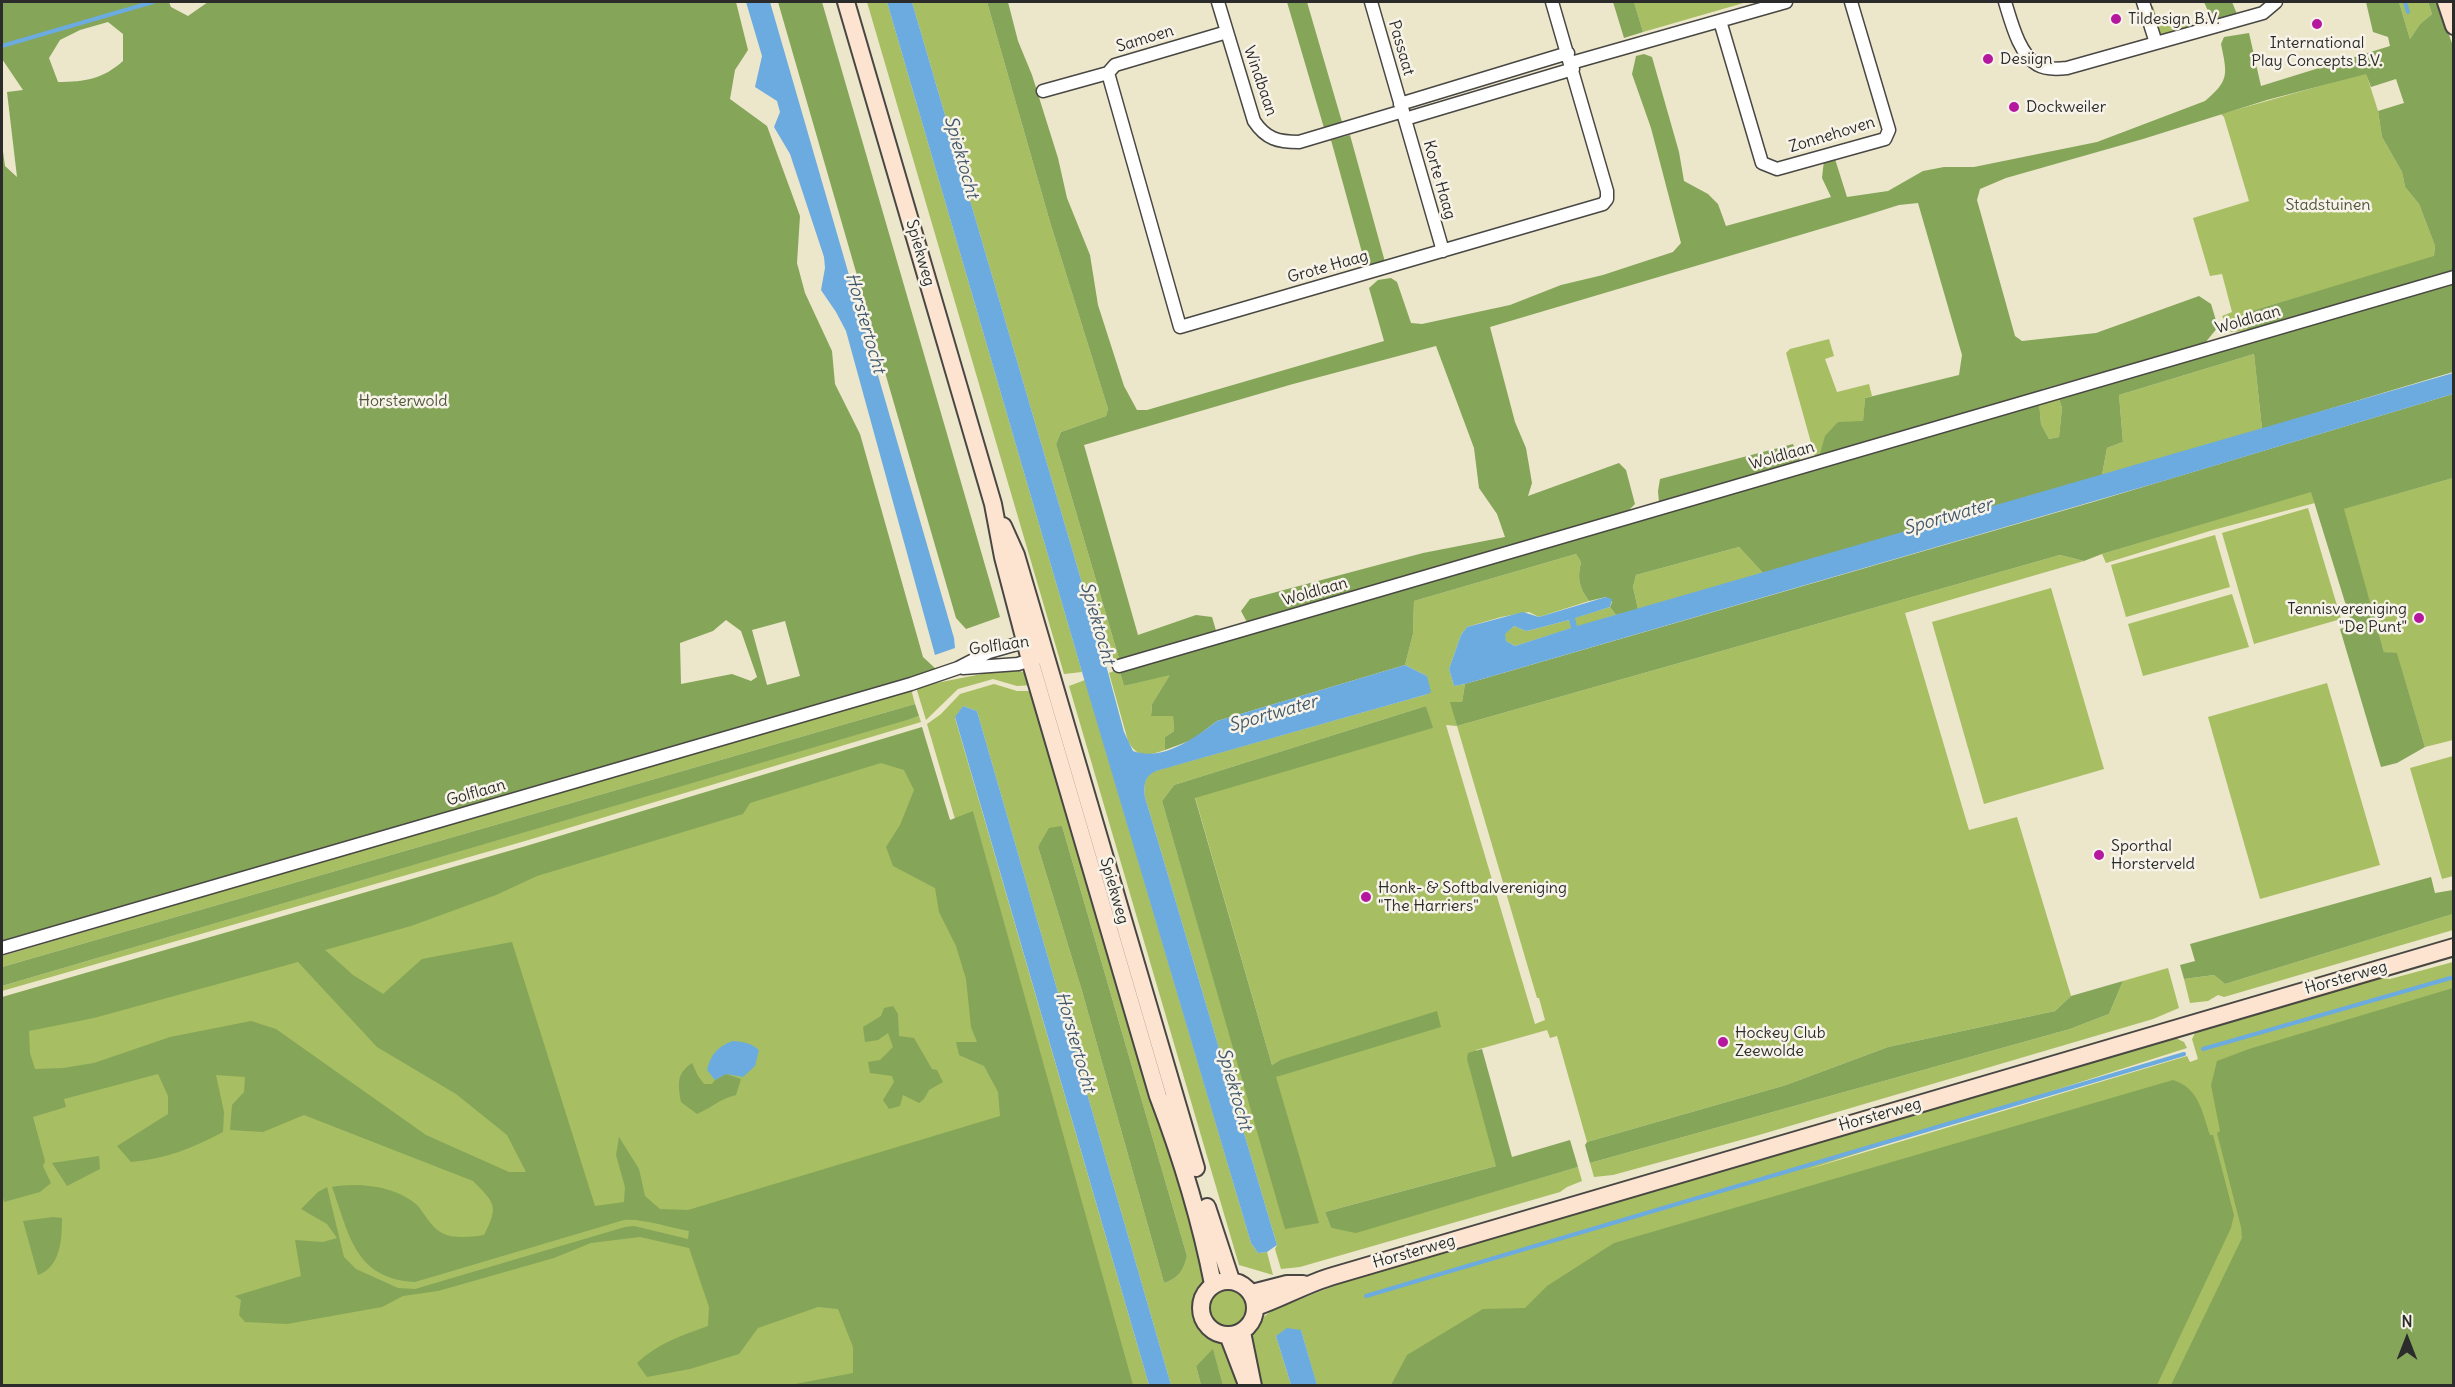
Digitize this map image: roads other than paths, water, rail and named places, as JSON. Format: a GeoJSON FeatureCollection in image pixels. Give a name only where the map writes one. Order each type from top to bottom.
{"type":"FeatureCollection","features":[{"type":"Feature","properties":{"kind":"main road","name":"Spiekweg"},"geometry":{"type":"LineString","coordinates":[[846,2],[993,504],[1003,557],[1032,639],[1221,1253],[1232,1280]]}},
{"type":"Feature","properties":{"kind":"main road"},"geometry":{"type":"LineString","coordinates":[[2446,2],[2454,26]]}},
{"type":"Feature","properties":{"kind":"main road","name":"Spiekweg"},"geometry":{"type":"LineString","coordinates":[[1038,658],[1158,1096],[1179,1151],[1201,1224],[1213,1284]]}},
{"type":"Feature","properties":{"kind":"main road","name":"Horsterweg"},"geometry":{"type":"LineString","coordinates":[[1254,1300],[1289,1295],[1307,1284],[2454,947]]}},
{"type":"Feature","properties":{"kind":"main road"},"geometry":{"type":"LineString","coordinates":[[1232,1280],[1239,1282],[1254,1300],[1254,1317],[1249,1325],[1235,1334],[1216,1333],[1207,1326],[1201,1315],[1201,1304],[1205,1292],[1213,1284],[1232,1280]]}},
{"type":"Feature","properties":{"kind":"main road"},"geometry":{"type":"LineString","coordinates":[[1235,1334],[1247,1386]]}},
{"type":"Feature","properties":{"kind":"main road"},"geometry":{"type":"LineString","coordinates":[[1235,1334],[1253,1386]]}},
{"type":"Feature","properties":{"kind":"street","name":"Windbaan"},"geometry":{"type":"LineString","coordinates":[[1218,2],[1254,122],[1262,133],[1271,139],[1283,142],[1299,142],[1786,2]]}},
{"type":"Feature","properties":{"kind":"street","name":"Passaat"},"geometry":{"type":"LineString","coordinates":[[1371,2],[1402,111]]}},
{"type":"Feature","properties":{"kind":"street"},"geometry":{"type":"LineString","coordinates":[[1552,2],[1571,62]]}},
{"type":"Feature","properties":{"kind":"street","name":"Zonnehoven"},"geometry":{"type":"LineString","coordinates":[[1720,21],[1762,163],[1777,170],[1885,139],[1889,130],[1851,2]]}},
{"type":"Feature","properties":{"kind":"street"},"geometry":{"type":"LineString","coordinates":[[2005,2],[2015,35],[2037,65],[2052,69],[2067,68],[2263,13],[2276,2]]}},
{"type":"Feature","properties":{"kind":"street"},"geometry":{"type":"LineString","coordinates":[[2143,2],[2156,44]]}},
{"type":"Feature","properties":{"kind":"street","name":"Samoen"},"geometry":{"type":"LineString","coordinates":[[1042,91],[1108,73],[1115,64],[1227,32]]}},
{"type":"Feature","properties":{"kind":"street","name":"Grote Haag"},"geometry":{"type":"LineString","coordinates":[[1108,73],[1180,327],[1603,204],[1607,199],[1607,191],[1571,62]]}},
{"type":"Feature","properties":{"kind":"street","name":"Korte Haag"},"geometry":{"type":"LineString","coordinates":[[1402,111],[1443,251]]}},
{"type":"Feature","properties":{"kind":"street","name":"Woldlaan"},"geometry":{"type":"LineString","coordinates":[[1119,666],[2454,277]]}},
{"type":"Feature","properties":{"kind":"street","name":"Golflaan"},"geometry":{"type":"LineString","coordinates":[[2,948],[911,684],[958,668],[990,652],[1032,639]]}},
{"type":"Feature","properties":{"kind":"street","name":"Golflaan"},"geometry":{"type":"LineString","coordinates":[[958,668],[990,667],[1038,658]]}},
{"type":"Feature","properties":{"kind":"water"},"geometry":{"type":"Polygon","coordinates":[[[746,2],[770,2],[954,638],[955,648],[935,655],[846,331],[821,290],[825,268],[824,257],[790,154],[774,127],[780,112],[777,101],[755,87],[762,56],[746,2]]]}},
{"type":"Feature","properties":{"kind":"water","name":"Sportwater"},"geometry":{"type":"Polygon","coordinates":[[[887,2],[912,2],[1124,732],[1133,751],[1144,754],[1167,751],[1188,741],[1217,721],[1405,665],[1427,676],[1431,692],[1428,694],[1156,771],[1146,781],[1145,797],[1277,1245],[1267,1252],[1258,1253],[1251,1243],[887,2]]]}},
{"type":"Feature","properties":{"kind":"water"},"geometry":{"type":"Polygon","coordinates":[[[2453,373],[2453,394],[2170,479],[1454,686],[1449,669],[1461,635],[1467,627],[1523,612],[1539,617],[1606,597],[1612,599],[1610,607],[1575,618],[1577,626],[2453,373]],[[1569,620],[1526,631],[1514,626],[1505,634],[1506,641],[1515,646],[1571,628],[1569,620]]]}},
{"type":"Feature","properties":{"kind":"water"},"geometry":{"type":"Polygon","coordinates":[[[963,706],[977,711],[1171,1385],[1149,1385],[955,717],[963,706]]]}},
{"type":"Feature","properties":{"kind":"water"},"geometry":{"type":"Polygon","coordinates":[[[733,1041],[747,1043],[759,1050],[755,1066],[743,1077],[726,1074],[715,1080],[707,1070],[711,1059],[719,1048],[733,1041]]]}},
{"type":"Feature","properties":{"kind":"water"},"geometry":{"type":"Polygon","coordinates":[[[1287,1328],[1301,1330],[1317,1385],[1291,1385],[1276,1336],[1287,1328]]]}},
{"type":"Feature","properties":{"kind":"waterway"},"geometry":{"type":"LineString","coordinates":[[2,46],[153,2]]}},
{"type":"Feature","properties":{"kind":"waterway"},"geometry":{"type":"LineString","coordinates":[[2405,2],[2408,12]]}},
{"type":"Feature","properties":{"kind":"waterway"},"geometry":{"type":"LineString","coordinates":[[2203,1049],[2454,977]]}},
{"type":"Feature","properties":{"kind":"waterway"},"geometry":{"type":"LineString","coordinates":[[1366,1296],[2184,1054]]}},
{"type":"Feature","properties":{"kind":"place","name":"Tildesign B.V."},"geometry":{"type":"Point","coordinates":[2116,19]}},
{"type":"Feature","properties":{"kind":"place","name":"International Play Concepts B.V."},"geometry":{"type":"Point","coordinates":[2317,24]}},
{"type":"Feature","properties":{"kind":"place","name":"Desiign"},"geometry":{"type":"Point","coordinates":[1988,59]}},
{"type":"Feature","properties":{"kind":"place","name":"Dockweiler"},"geometry":{"type":"Point","coordinates":[2014,107]}},
{"type":"Feature","properties":{"kind":"place","name":"Tennisvereniging \"De Punt\""},"geometry":{"type":"Point","coordinates":[2419,618]}},
{"type":"Feature","properties":{"kind":"place","name":"Sporthal Horsterveld"},"geometry":{"type":"Point","coordinates":[2099,855]}},
{"type":"Feature","properties":{"kind":"place","name":"Honk- & Softbalvereniging \"The Harriers\""},"geometry":{"type":"Point","coordinates":[1366,897]}},
{"type":"Feature","properties":{"kind":"place","name":"Hockey Club Zeewolde"},"geometry":{"type":"Point","coordinates":[1723,1042]}},
{"type":"Feature","properties":{"kind":"water label","name":"Spiektocht"},"geometry":{"type":"Point","coordinates":[961,157]}},
{"type":"Feature","properties":{"kind":"water label","name":"Horstertocht"},"geometry":{"type":"Point","coordinates":[865,323]}},
{"type":"Feature","properties":{"kind":"water label","name":"Spiektocht"},"geometry":{"type":"Point","coordinates":[1097,623]}},
{"type":"Feature","properties":{"kind":"water label","name":"Horstertocht"},"geometry":{"type":"Point","coordinates":[1075,1042]}},
{"type":"Feature","properties":{"kind":"water label","name":"Spiektocht"},"geometry":{"type":"Point","coordinates":[1234,1089]}},
{"type":"Feature","properties":{"kind":"park label","name":"Stadstuinen"},"geometry":{"type":"Point","coordinates":[2328,205]}},
{"type":"Feature","properties":{"kind":"park label","name":"Horsterwold"},"geometry":{"type":"Point","coordinates":[403,401]}}]}
